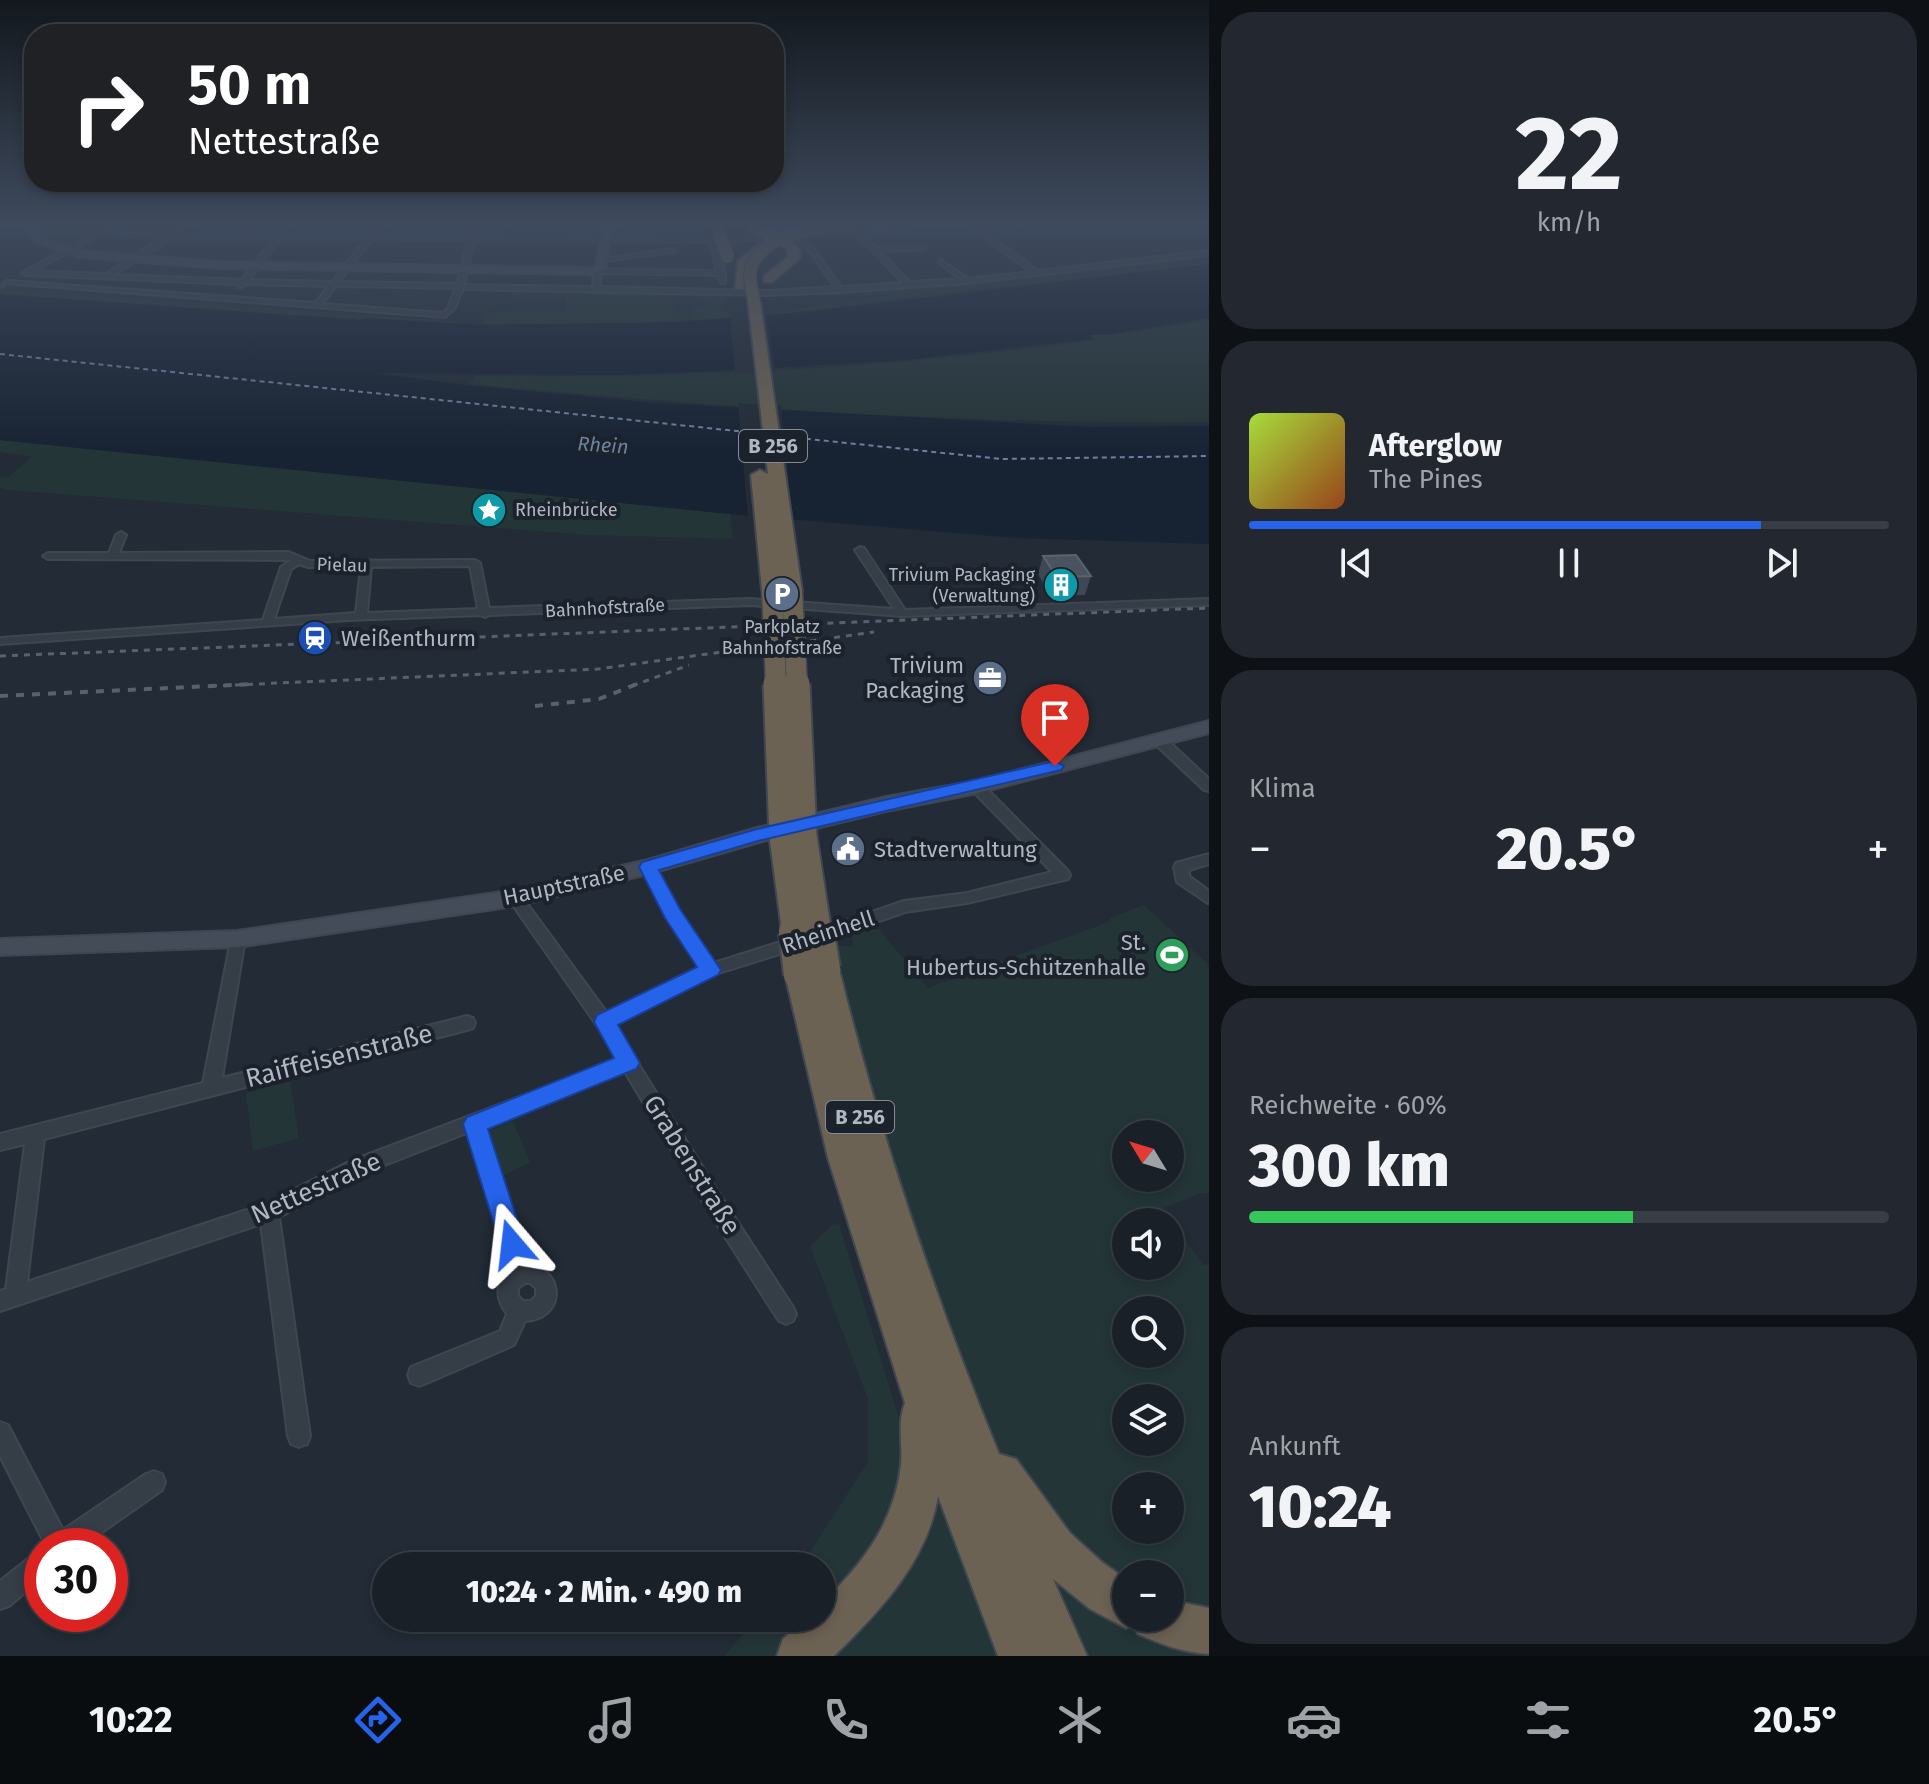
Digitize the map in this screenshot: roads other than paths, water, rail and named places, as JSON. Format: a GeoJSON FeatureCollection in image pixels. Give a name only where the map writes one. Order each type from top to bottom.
{"type":"FeatureCollection","features":[{"type":"Feature","properties":{"kind":"highway","name":"B 256"},"geometry":{"type":"LineString","coordinates":[[740,299],[772,590],[778,669],[780,801],[793,936],[831,1112],[892,1265],[962,1414],[1064,1656]]}},
{"type":"Feature","properties":{"kind":"highway","name":"B 256"},"geometry":{"type":"LineString","coordinates":[[754,301],[790,572],[804,836],[811,897],[922,1395],[1022,1656]]}},
{"type":"Feature","properties":{"kind":"highway"},"geometry":{"type":"LineString","coordinates":[[800,1656],[869,1589],[896,1554],[906,1533],[922,1468],[922,1395]]}},
{"type":"Feature","properties":{"kind":"highway"},"geometry":{"type":"LineString","coordinates":[[962,1414],[1018,1504],[1055,1551],[1112,1598]]}},
{"type":"Feature","properties":{"kind":"highway"},"geometry":{"type":"LineString","coordinates":[[1184,1627],[1209,1631]]}},
{"type":"Feature","properties":{"kind":"street"},"geometry":{"type":"LineString","coordinates":[[169,299],[275,308]]}},
{"type":"Feature","properties":{"kind":"street"},"geometry":{"type":"LineString","coordinates":[[230,299],[447,315],[454,299]]}},
{"type":"Feature","properties":{"kind":"street"},"geometry":{"type":"LineString","coordinates":[[317,306],[322,299]]}},
{"type":"Feature","properties":{"kind":"street"},"geometry":{"type":"LineString","coordinates":[[112,557],[121,535]]}},
{"type":"Feature","properties":{"kind":"street"},"geometry":{"type":"LineString","coordinates":[[860,550],[902,613]]}},
{"type":"Feature","properties":{"kind":"street","name":"Pielau"},"geometry":{"type":"LineString","coordinates":[[48,556],[289,555],[308,564],[475,563],[485,614]]}},
{"type":"Feature","properties":{"kind":"street"},"geometry":{"type":"LineString","coordinates":[[267,623],[286,567],[298,560]]}},
{"type":"Feature","properties":{"kind":"street"},"geometry":{"type":"LineString","coordinates":[[361,617],[366,566]]}},
{"type":"Feature","properties":{"kind":"street","name":"Bahnhofstraße"},"geometry":{"type":"LineString","coordinates":[[0,641],[361,617],[775,601],[861,612],[902,613],[1209,602]]}},
{"type":"Feature","properties":{"kind":"street","name":"Hauptstraße"},"geometry":{"type":"LineString","coordinates":[[0,947],[237,939],[515,898],[648,867],[757,835],[977,787],[1209,727]]}},
{"type":"Feature","properties":{"kind":"street"},"geometry":{"type":"LineString","coordinates":[[1158,739],[1209,787]]}},
{"type":"Feature","properties":{"kind":"street","name":"Rheinhell"},"geometry":{"type":"LineString","coordinates":[[604,1022],[710,970],[904,907],[967,898],[1063,875],[977,787]]}},
{"type":"Feature","properties":{"kind":"street"},"geometry":{"type":"LineString","coordinates":[[1208,898],[1182,878],[1181,867],[1209,859]]}},
{"type":"Feature","properties":{"kind":"street"},"geometry":{"type":"LineString","coordinates":[[648,867],[672,913],[710,970]]}},
{"type":"Feature","properties":{"kind":"street","name":"Grabenstraße"},"geometry":{"type":"LineString","coordinates":[[515,898],[604,1022],[786,1314]]}},
{"type":"Feature","properties":{"kind":"street","name":"Raiffeisenstraße"},"geometry":{"type":"LineString","coordinates":[[211,1089],[237,939]]}},
{"type":"Feature","properties":{"kind":"street","name":"Raiffeisenstraße"},"geometry":{"type":"LineString","coordinates":[[0,1142],[467,1023]]}},
{"type":"Feature","properties":{"kind":"street","name":"Nettestraße"},"geometry":{"type":"LineString","coordinates":[[8,1298],[269,1212],[360,1166],[628,1063]]}},
{"type":"Feature","properties":{"kind":"street"},"geometry":{"type":"LineString","coordinates":[[475,1124],[522,1274]]}},
{"type":"Feature","properties":{"kind":"street"},"geometry":{"type":"LineString","coordinates":[[8,1298],[35,1134]]}},
{"type":"Feature","properties":{"kind":"street"},"geometry":{"type":"LineString","coordinates":[[269,1212],[299,1436]]}},
{"type":"Feature","properties":{"kind":"street"},"geometry":{"type":"LineString","coordinates":[[522,1274],[541,1278],[546,1296],[533,1311],[519,1311],[509,1302],[511,1282],[522,1274]]}},
{"type":"Feature","properties":{"kind":"street"},"geometry":{"type":"LineString","coordinates":[[419,1375],[507,1338],[519,1311]]}},
{"type":"Feature","properties":{"kind":"street"},"geometry":{"type":"LineString","coordinates":[[0,1433],[50,1528]]}},
{"type":"Feature","properties":{"kind":"street"},"geometry":{"type":"LineString","coordinates":[[86,1528],[154,1482]]}},
{"type":"Feature","properties":{"kind":"street"},"geometry":{"type":"LineString","coordinates":[[0,1597],[24,1577]]}},
{"type":"Feature","properties":{"kind":"water","name":"Rhein"},"geometry":{"type":"Polygon","coordinates":[[[0,299],[73,299],[361,320],[482,325],[678,322],[911,299],[1209,299],[1209,318],[1088,335],[1093,339],[905,360],[616,375],[376,373],[465,385],[655,403],[1089,427],[1209,426],[1209,544],[1017,538],[730,514],[0,440],[0,299]]]}},
{"type":"Feature","properties":{"kind":"railway"},"geometry":{"type":"LineString","coordinates":[[0,656],[1209,608]]}},
{"type":"Feature","properties":{"kind":"railway"},"geometry":{"type":"LineString","coordinates":[[739,651],[874,632]]}},
{"type":"Feature","properties":{"kind":"railway"},"geometry":{"type":"LineString","coordinates":[[234,685],[598,669],[751,648]]}},
{"type":"Feature","properties":{"kind":"railway"},"geometry":{"type":"LineString","coordinates":[[632,686],[689,665]]}},
{"type":"Feature","properties":{"kind":"railway"},"geometry":{"type":"LineString","coordinates":[[234,685],[255,684]]}},
{"type":"Feature","properties":{"kind":"railway"},"geometry":{"type":"LineString","coordinates":[[535,706],[599,699],[637,684]]}},
{"type":"Feature","properties":{"kind":"railway"},"geometry":{"type":"LineString","coordinates":[[0,696],[234,685]]}},
{"type":"Feature","properties":{"kind":"railway"},"geometry":{"type":"LineString","coordinates":[[211,686],[234,685]]}},
{"type":"Feature","properties":{"kind":"place","name":"Rheinbrücke"},"geometry":{"type":"Point","coordinates":[489,510]}},
{"type":"Feature","properties":{"kind":"place","name":"Trivium Packaging (Verwaltung)"},"geometry":{"type":"Point","coordinates":[1061,585]}},
{"type":"Feature","properties":{"kind":"place","name":"Parkplatz Bahnhofstraße"},"geometry":{"type":"Point","coordinates":[782,594]}},
{"type":"Feature","properties":{"kind":"place","name":"Weißenthurm"},"geometry":{"type":"Point","coordinates":[315,638]}},
{"type":"Feature","properties":{"kind":"place","name":"Trivium Packaging"},"geometry":{"type":"Point","coordinates":[990,678]}},
{"type":"Feature","properties":{"kind":"place","name":"Stadtverwaltung"},"geometry":{"type":"Point","coordinates":[848,849]}},
{"type":"Feature","properties":{"kind":"place","name":"St. Hubertus-Schützenhalle"},"geometry":{"type":"Point","coordinates":[1172,955]}}]}
